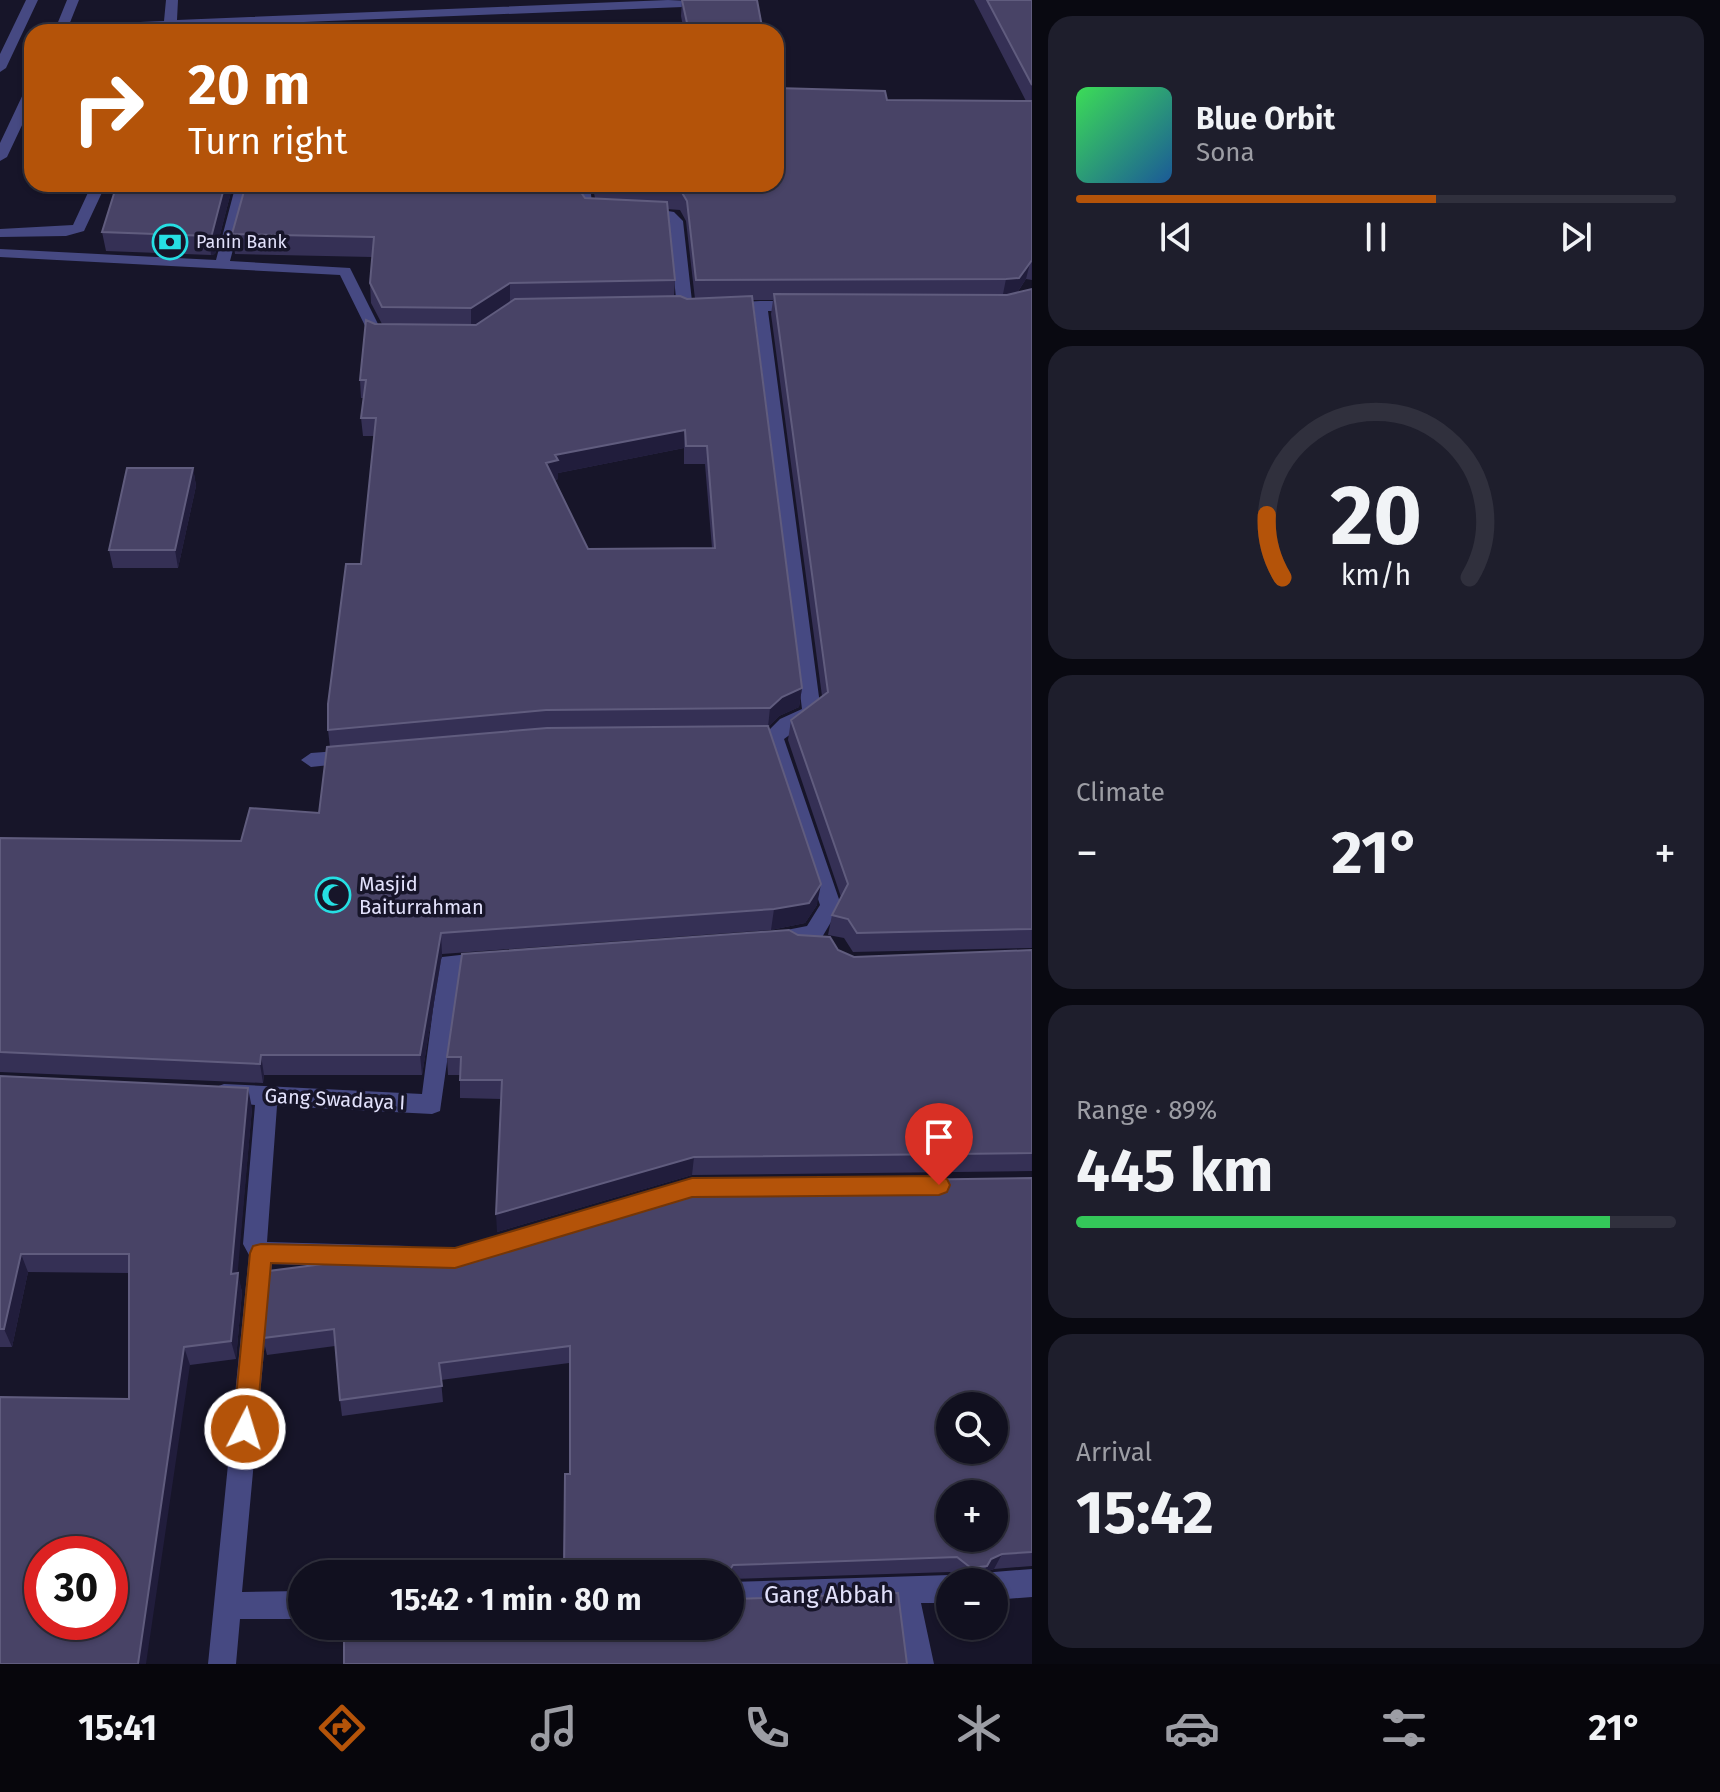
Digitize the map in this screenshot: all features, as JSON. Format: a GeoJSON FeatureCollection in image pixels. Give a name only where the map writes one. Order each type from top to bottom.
{"type":"FeatureCollection","features":[{"type":"Feature","properties":{"kind":"street"},"geometry":{"type":"LineString","coordinates":[[0,68],[32,0]]}},
{"type":"Feature","properties":{"kind":"street"},"geometry":{"type":"LineString","coordinates":[[64,24],[73,0]]}},
{"type":"Feature","properties":{"kind":"street"},"geometry":{"type":"LineString","coordinates":[[170,24],[172,0]]}},
{"type":"Feature","properties":{"kind":"street"},"geometry":{"type":"LineString","coordinates":[[193,24],[708,2]]}},
{"type":"Feature","properties":{"kind":"street"},"geometry":{"type":"LineString","coordinates":[[0,157],[24,107]]}},
{"type":"Feature","properties":{"kind":"street"},"geometry":{"type":"LineString","coordinates":[[11,134],[24,135]]}},
{"type":"Feature","properties":{"kind":"street"},"geometry":{"type":"LineString","coordinates":[[0,233],[66,232],[79,228],[95,192]]}},
{"type":"Feature","properties":{"kind":"street"},"geometry":{"type":"LineString","coordinates":[[222,264],[241,192]]}},
{"type":"Feature","properties":{"kind":"street"},"geometry":{"type":"LineString","coordinates":[[584,192],[585,204],[590,211],[672,215],[676,221],[692,309],[820,306]]}},
{"type":"Feature","properties":{"kind":"street"},"geometry":{"type":"LineString","coordinates":[[0,253],[345,271],[376,335],[405,335]]}},
{"type":"Feature","properties":{"kind":"street"},"geometry":{"type":"LineString","coordinates":[[744,738],[774,737],[787,724],[812,712],[760,306]]}},
{"type":"Feature","properties":{"kind":"street"},"geometry":{"type":"LineString","coordinates":[[774,737],[831,905],[814,933],[763,941],[834,946]]}},
{"type":"Feature","properties":{"kind":"street"},"geometry":{"type":"LineString","coordinates":[[311,760],[374,755]]}},
{"type":"Feature","properties":{"kind":"street","name":"Gang Swadaya I"},"geometry":{"type":"LineString","coordinates":[[204,1093],[432,1104],[450,963],[511,958]]}},
{"type":"Feature","properties":{"kind":"street"},"geometry":{"type":"LineString","coordinates":[[222,1664],[261,1253],[255,1244],[267,1096]]}},
{"type":"Feature","properties":{"kind":"street"},"geometry":{"type":"LineString","coordinates":[[261,1253],[425,1257]]}},
{"type":"Feature","properties":{"kind":"street"},"geometry":{"type":"LineString","coordinates":[[1008,1585],[1032,1583]]}},
{"type":"Feature","properties":{"kind":"street"},"geometry":{"type":"LineString","coordinates":[[905,1592],[936,1590]]}},
{"type":"Feature","properties":{"kind":"street","name":"Gang Abbah"},"geometry":{"type":"LineString","coordinates":[[744,1596],[905,1592],[920,1664]]}},
{"type":"Feature","properties":{"kind":"street"},"geometry":{"type":"LineString","coordinates":[[229,1606],[288,1605]]}},
{"type":"Feature","properties":{"kind":"building"},"geometry":{"type":"Polygon","coordinates":[[[682,0],[757,0],[762,24],[687,24],[682,0]]]}},
{"type":"Feature","properties":{"kind":"building"},"geometry":{"type":"Polygon","coordinates":[[[987,0],[1032,0],[1032,85],[987,0]]]}},
{"type":"Feature","properties":{"kind":"building"},"geometry":{"type":"Polygon","coordinates":[[[784,88],[885,91],[887,100],[1032,101],[1032,260],[1019,278],[696,280],[687,201],[682,192],[784,192],[784,88]]]}},
{"type":"Feature","properties":{"kind":"building"},"geometry":{"type":"Polygon","coordinates":[[[114,192],[223,192],[209,236],[102,232],[114,192]]]}},
{"type":"Feature","properties":{"kind":"building"},"geometry":{"type":"Polygon","coordinates":[[[244,192],[581,192],[585,198],[667,202],[675,280],[510,283],[471,308],[382,307],[370,283],[374,237],[232,234],[244,192]]]}},
{"type":"Feature","properties":{"kind":"building"},"geometry":{"type":"Polygon","coordinates":[[[1032,289],[1032,929],[857,933],[848,919],[832,915],[848,884],[791,720],[828,692],[774,294],[1007,295],[1032,289]]]}},
{"type":"Feature","properties":{"kind":"building"},"geometry":{"type":"Polygon","coordinates":[[[752,296],[802,688],[782,697],[770,708],[546,710],[328,730],[328,704],[346,564],[361,564],[376,418],[361,418],[366,380],[360,380],[366,320],[375,324],[476,325],[515,299],[752,296]],[[685,430],[555,455],[558,460],[546,463],[588,549],[715,548],[707,446],[686,446],[685,430]]]}},
{"type":"Feature","properties":{"kind":"building"},"geometry":{"type":"Polygon","coordinates":[[[127,468],[193,468],[175,550],[109,550],[127,468]]]}},
{"type":"Feature","properties":{"kind":"building"},"geometry":{"type":"Polygon","coordinates":[[[768,726],[821,884],[809,903],[774,909],[441,933],[420,1055],[261,1055],[260,1064],[0,1052],[0,838],[241,841],[250,808],[319,813],[327,747],[547,728],[768,726]]]}},
{"type":"Feature","properties":{"kind":"building"},"geometry":{"type":"Polygon","coordinates":[[[789,930],[798,935],[830,937],[838,950],[854,957],[1032,950],[1032,1153],[694,1157],[496,1214],[502,1080],[460,1080],[461,1057],[447,1057],[462,954],[789,930]]]}},
{"type":"Feature","properties":{"kind":"building"},"geometry":{"type":"Polygon","coordinates":[[[0,1076],[248,1088],[231,1274],[238,1273],[231,1341],[184,1347],[138,1664],[0,1664],[0,1397],[129,1399],[129,1254],[21,1254],[4,1329],[0,1329],[0,1076]]]}},
{"type":"Feature","properties":{"kind":"building"},"geometry":{"type":"Polygon","coordinates":[[[1032,1178],[1032,1552],[1002,1554],[991,1559],[987,1566],[971,1568],[957,1557],[744,1565],[744,1560],[564,1560],[565,1474],[570,1474],[570,1346],[439,1363],[442,1386],[340,1400],[334,1329],[263,1338],[269,1271],[408,1253],[455,1254],[695,1183],[1032,1178]]]}},
{"type":"Feature","properties":{"kind":"building"},"geometry":{"type":"Polygon","coordinates":[[[898,1593],[907,1664],[344,1664],[344,1640],[744,1640],[744,1599],[898,1593]]]}},
{"type":"Feature","properties":{"kind":"place","name":"Panin Bank"},"geometry":{"type":"Point","coordinates":[170,242]}},
{"type":"Feature","properties":{"kind":"place","name":"Masjid Baiturrahman"},"geometry":{"type":"Point","coordinates":[333,895]}},
{"type":"Feature","properties":{"kind":"route"},"geometry":{"type":"LineString","coordinates":[[245,1429],[261,1253],[455,1258],[692,1188],[939,1185]]}}]}
